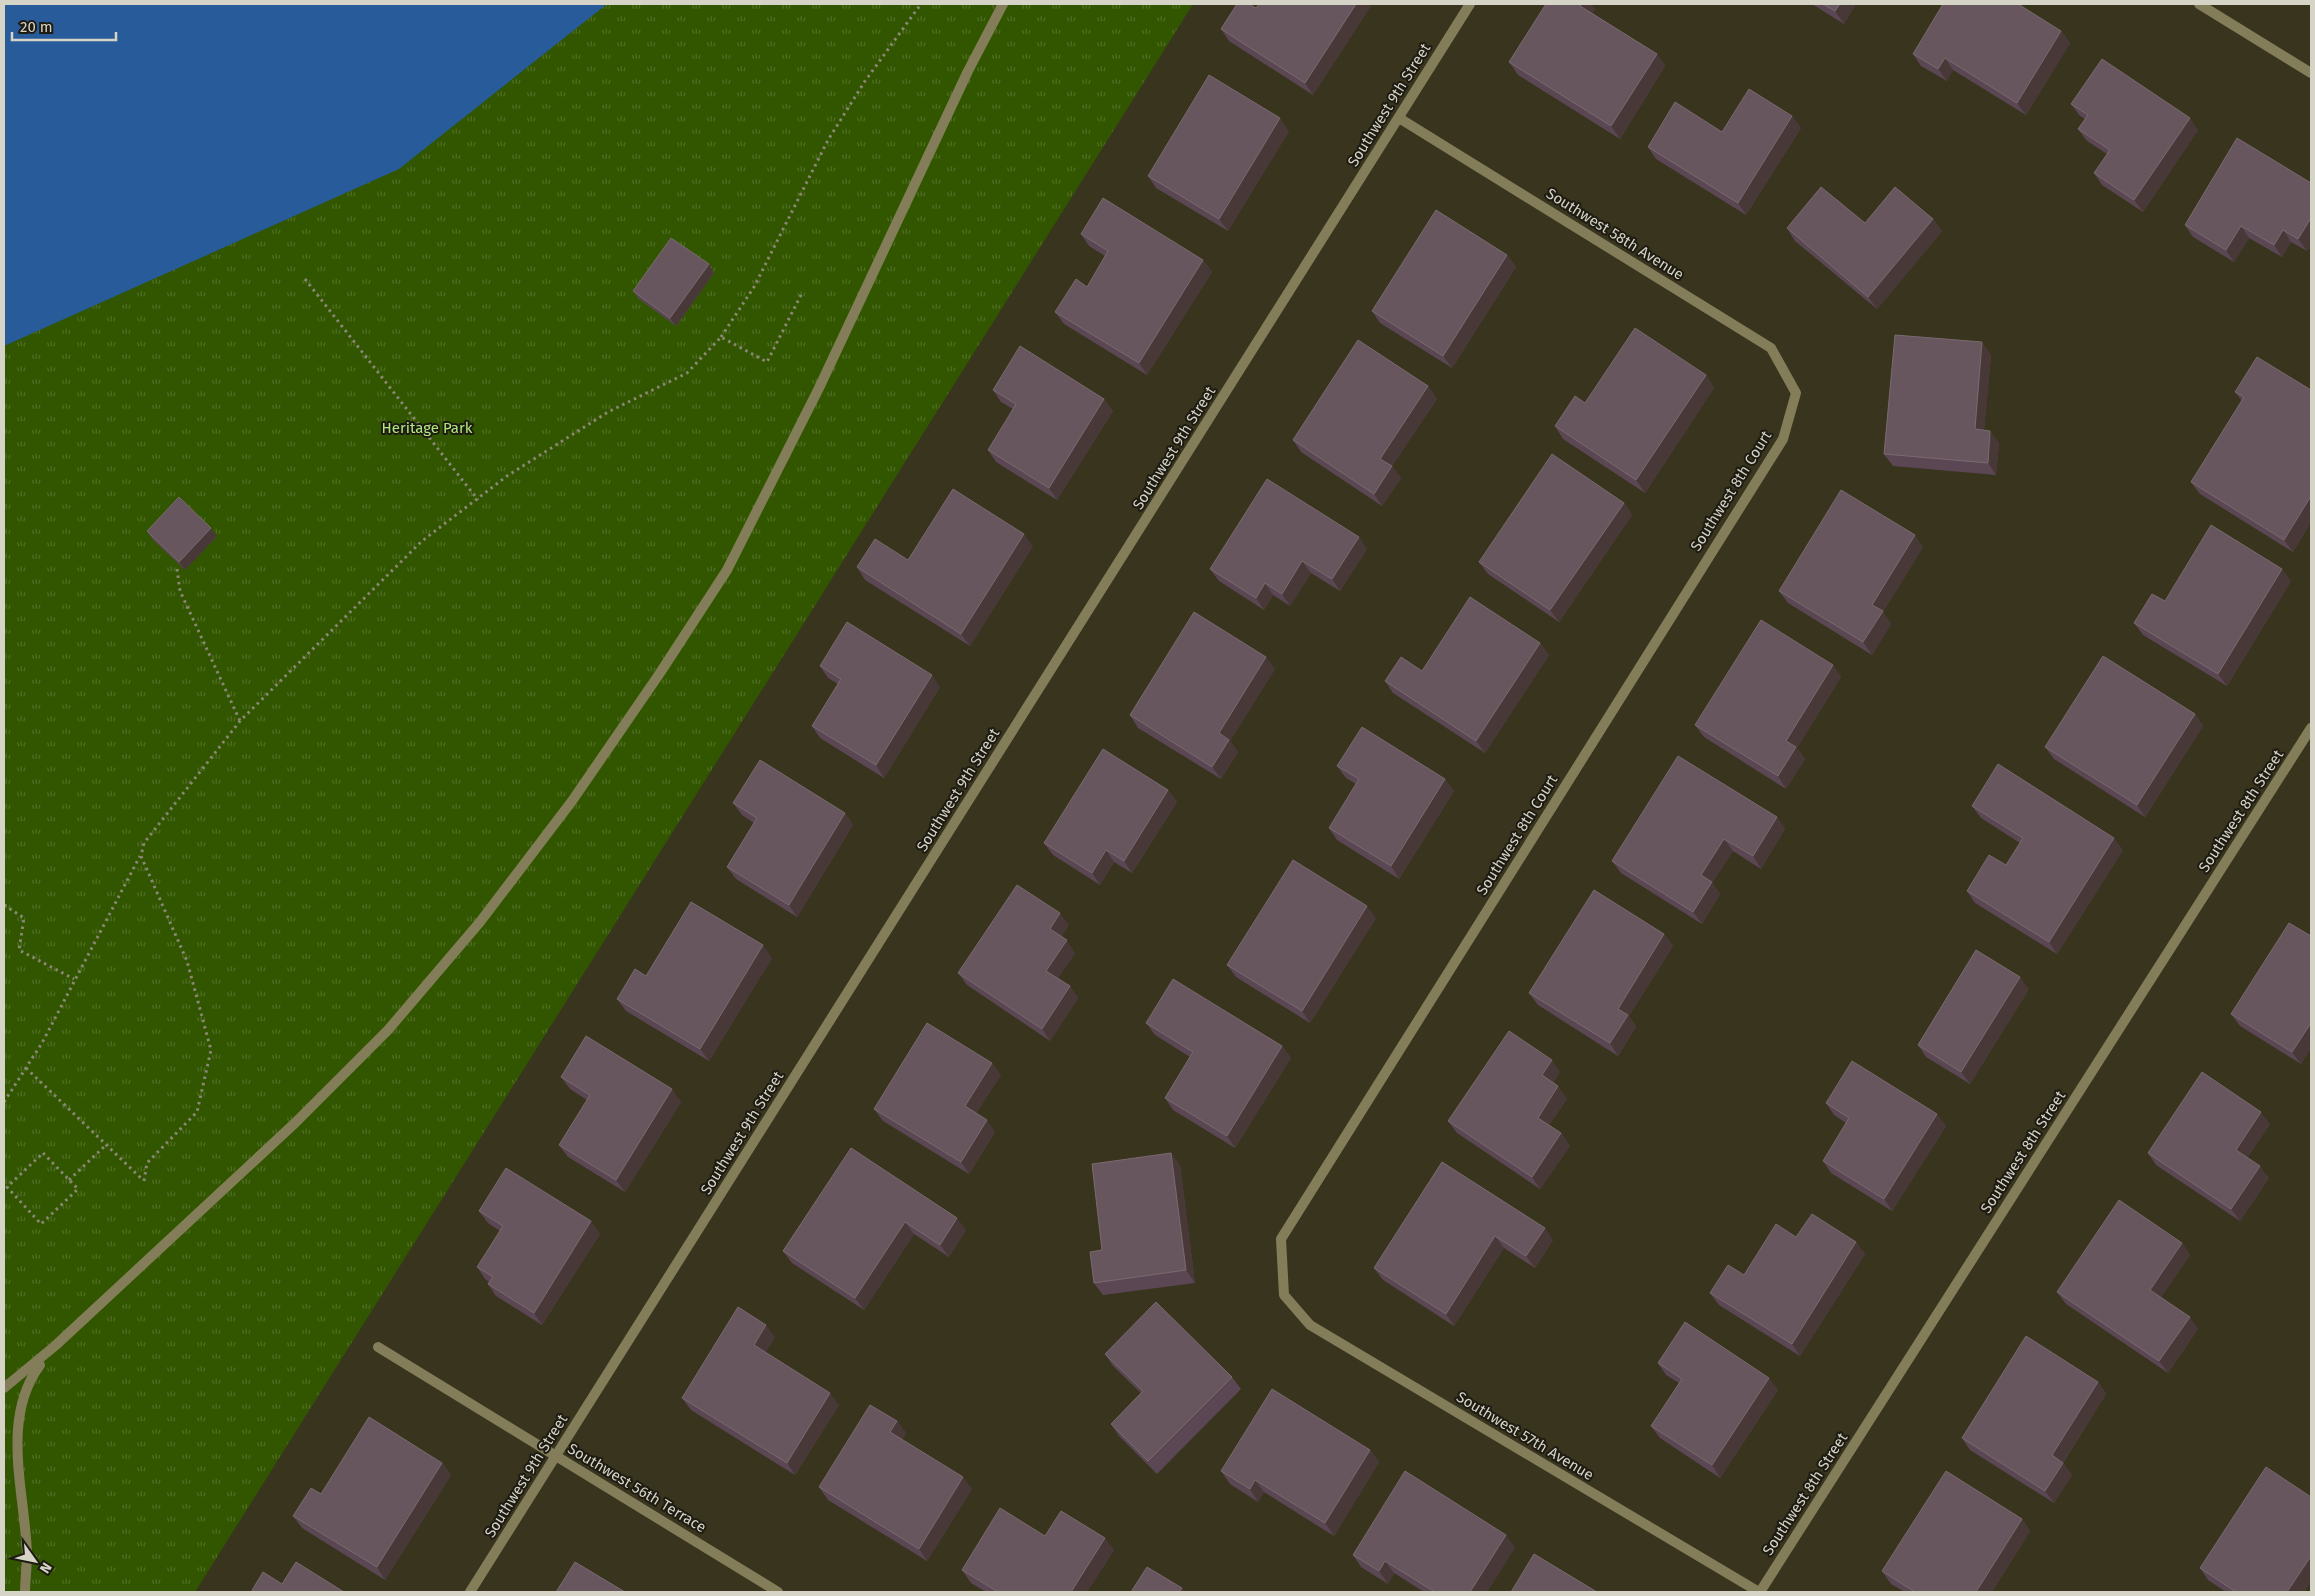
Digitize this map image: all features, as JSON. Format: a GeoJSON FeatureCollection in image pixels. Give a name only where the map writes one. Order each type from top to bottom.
{"type":"FeatureCollection","features":[{"type":"Feature","properties":{"kind":"street"},"geometry":{"type":"LineString","coordinates":[[4,1388],[56,1346],[295,1123],[388,1030],[480,922],[572,801],[727,570],[819,388],[968,71],[1003,4]]}},
{"type":"Feature","properties":{"kind":"street","name":"Southwest 9th Street"},"geometry":{"type":"LineString","coordinates":[[470,1592],[1470,4]]}},
{"type":"Feature","properties":{"kind":"street"},"geometry":{"type":"LineString","coordinates":[[2199,4],[2311,73]]}},
{"type":"Feature","properties":{"kind":"street","name":"Southwest 58th Avenue"},"geometry":{"type":"LineString","coordinates":[[1399,118],[1771,348],[1796,393]]}},
{"type":"Feature","properties":{"kind":"street","name":"Southwest 8th Court"},"geometry":{"type":"LineString","coordinates":[[1284,1295],[1281,1239],[1783,439],[1796,393]]}},
{"type":"Feature","properties":{"kind":"street","name":"Southwest 8th Street"},"geometry":{"type":"LineString","coordinates":[[1759,1592],[2311,728]]}},
{"type":"Feature","properties":{"kind":"street","name":"Southwest 57th Avenue"},"geometry":{"type":"LineString","coordinates":[[1284,1295],[1310,1325],[1759,1592]]}},
{"type":"Feature","properties":{"kind":"street"},"geometry":{"type":"LineString","coordinates":[[25,1592],[27,1554],[14,1454],[16,1419],[32,1374],[56,1346]]}},
{"type":"Feature","properties":{"kind":"street","name":"Southwest 56th Terrace"},"geometry":{"type":"LineString","coordinates":[[378,1347],[778,1592]]}},
{"type":"Feature","properties":{"kind":"path"},"geometry":{"type":"LineString","coordinates":[[4,1102],[26,1068],[141,856],[144,843],[240,721],[422,541],[507,476],[608,412],[686,373],[721,337],[754,287],[828,140],[865,81],[922,4]]}},
{"type":"Feature","properties":{"kind":"path"},"geometry":{"type":"LineString","coordinates":[[304,279],[478,500]]}},
{"type":"Feature","properties":{"kind":"path"},"geometry":{"type":"LineString","coordinates":[[721,337],[766,362],[802,293]]}},
{"type":"Feature","properties":{"kind":"path"},"geometry":{"type":"LineString","coordinates":[[177,569],[180,591],[240,721]]}},
{"type":"Feature","properties":{"kind":"path"},"geometry":{"type":"LineString","coordinates":[[26,1068],[144,1181],[147,1163],[197,1112],[210,1050],[187,961],[141,856]]}},
{"type":"Feature","properties":{"kind":"path"},"geometry":{"type":"LineString","coordinates":[[4,905],[24,918],[19,950],[74,979]]}},
{"type":"Feature","properties":{"kind":"path"},"geometry":{"type":"LineString","coordinates":[[68,1180],[106,1145]]}},
{"type":"Feature","properties":{"kind":"path"},"geometry":{"type":"LineString","coordinates":[[43,1153],[68,1180],[78,1189],[41,1224],[7,1187],[43,1153]]}},
{"type":"Feature","properties":{"kind":"green space","name":"Heritage Park"},"geometry":{"type":"Polygon","coordinates":[[[4,4],[1193,4],[195,1592],[4,1592],[4,4]]]}},
{"type":"Feature","properties":{"kind":"water"},"geometry":{"type":"Polygon","coordinates":[[[4,4],[607,4],[399,169],[4,346],[4,4]]]}},
{"type":"Feature","properties":{"kind":"building"},"geometry":{"type":"Polygon","coordinates":[[[1237,4],[1249,4],[1256,8],[1259,4],[1356,4],[1305,83],[1221,29],[1237,4]]]}},
{"type":"Feature","properties":{"kind":"building"},"geometry":{"type":"Polygon","coordinates":[[[1546,4],[1581,4],[1580,6],[1657,54],[1611,126],[1509,62],[1546,4]]]}},
{"type":"Feature","properties":{"kind":"building"},"geometry":{"type":"Polygon","coordinates":[[[1823,4],[1840,4],[1835,11],[1823,4]]]}},
{"type":"Feature","properties":{"kind":"building"},"geometry":{"type":"Polygon","coordinates":[[[1943,4],[2018,4],[2061,31],[2017,103],[1945,58],[1938,69],[1913,54],[1943,4]]]}},
{"type":"Feature","properties":{"kind":"building"},"geometry":{"type":"Polygon","coordinates":[[[2102,59],[2190,118],[2134,200],[2094,173],[2110,150],[2078,129],[2088,115],[2071,104],[2102,59]]]}},
{"type":"Feature","properties":{"kind":"building"},"geometry":{"type":"Polygon","coordinates":[[[1209,75],[1280,118],[1219,219],[1148,176],[1209,75]]]}},
{"type":"Feature","properties":{"kind":"building"},"geometry":{"type":"Polygon","coordinates":[[[1749,89],[1792,116],[1738,203],[1648,147],[1675,102],[1722,132],[1749,89]]]}},
{"type":"Feature","properties":{"kind":"building"},"geometry":{"type":"Polygon","coordinates":[[[2237,138],[2311,183],[2311,218],[2298,239],[2283,230],[2274,245],[2241,226],[2226,250],[2185,225],[2237,138]]]}},
{"type":"Feature","properties":{"kind":"building"},"geometry":{"type":"Polygon","coordinates":[[[1821,187],[1865,223],[1895,187],[1933,219],[1868,297],[1787,228],[1821,187]]]}},
{"type":"Feature","properties":{"kind":"building"},"geometry":{"type":"Polygon","coordinates":[[[1103,198],[1203,260],[1139,363],[1055,312],[1076,279],[1087,287],[1108,251],[1081,234],[1103,198]]]}},
{"type":"Feature","properties":{"kind":"building"},"geometry":{"type":"Polygon","coordinates":[[[1436,210],[1507,255],[1443,356],[1372,311],[1436,210]]]}},
{"type":"Feature","properties":{"kind":"building"},"geometry":{"type":"Polygon","coordinates":[[[671,238],[709,264],[670,318],[633,291],[671,238]]]}},
{"type":"Feature","properties":{"kind":"building"},"geometry":{"type":"Polygon","coordinates":[[[1635,328],[1706,375],[1636,480],[1555,426],[1575,396],[1585,403],[1635,328]]]}},
{"type":"Feature","properties":{"kind":"building"},"geometry":{"type":"Polygon","coordinates":[[[1895,335],[1982,342],[1975,429],[1990,431],[1988,463],[1884,454],[1895,335]]]}},
{"type":"Feature","properties":{"kind":"building"},"geometry":{"type":"Polygon","coordinates":[[[1358,340],[1428,386],[1380,459],[1392,466],[1374,494],[1293,440],[1358,340]]]}},
{"type":"Feature","properties":{"kind":"building"},"geometry":{"type":"Polygon","coordinates":[[[1020,346],[1104,399],[1049,488],[988,450],[1016,404],[993,390],[1020,346]]]}},
{"type":"Feature","properties":{"kind":"building"},"geometry":{"type":"Polygon","coordinates":[[[2257,357],[2311,390],[2311,496],[2284,540],[2191,482],[2244,397],[2235,392],[2257,357]]]}},
{"type":"Feature","properties":{"kind":"building"},"geometry":{"type":"Polygon","coordinates":[[[1552,454],[1624,503],[1550,610],[1479,562],[1552,454]]]}},
{"type":"Feature","properties":{"kind":"building"},"geometry":{"type":"Polygon","coordinates":[[[1267,479],[1359,537],[1332,579],[1302,561],[1282,594],[1265,583],[1256,598],[1210,569],[1267,479]]]}},
{"type":"Feature","properties":{"kind":"building"},"geometry":{"type":"Polygon","coordinates":[[[953,489],[1024,534],[961,634],[857,567],[875,539],[908,560],[953,489]]]}},
{"type":"Feature","properties":{"kind":"building"},"geometry":{"type":"Polygon","coordinates":[[[1841,490],[1915,535],[1872,605],[1883,611],[1863,642],[1779,591],[1841,490]]]}},
{"type":"Feature","properties":{"kind":"building"},"geometry":{"type":"Polygon","coordinates":[[[179,497],[211,528],[179,562],[147,531],[179,497]]]}},
{"type":"Feature","properties":{"kind":"building"},"geometry":{"type":"Polygon","coordinates":[[[2211,525],[2282,569],[2218,674],[2134,623],[2152,594],[2165,601],[2211,525]]]}},
{"type":"Feature","properties":{"kind":"building"},"geometry":{"type":"Polygon","coordinates":[[[1470,597],[1540,643],[1476,741],[1385,681],[1401,657],[1422,671],[1470,597]]]}},
{"type":"Feature","properties":{"kind":"building"},"geometry":{"type":"Polygon","coordinates":[[[1194,612],[1266,657],[1219,733],[1229,740],[1212,767],[1130,715],[1194,612]]]}},
{"type":"Feature","properties":{"kind":"building"},"geometry":{"type":"Polygon","coordinates":[[[1761,620],[1833,665],[1786,741],[1796,747],[1778,776],[1695,725],[1761,620]]]}},
{"type":"Feature","properties":{"kind":"building"},"geometry":{"type":"Polygon","coordinates":[[[847,622],[932,675],[876,765],[812,726],[841,679],[820,666],[847,622]]]}},
{"type":"Feature","properties":{"kind":"building"},"geometry":{"type":"Polygon","coordinates":[[[2103,656],[2195,714],[2137,805],[2045,747],[2103,656]]]}},
{"type":"Feature","properties":{"kind":"building"},"geometry":{"type":"Polygon","coordinates":[[[1362,727],[1445,779],[1391,866],[1329,828],[1359,779],[1337,766],[1362,727]]]}},
{"type":"Feature","properties":{"kind":"building"},"geometry":{"type":"Polygon","coordinates":[[[1103,749],[1168,790],[1124,861],[1106,850],[1092,873],[1044,843],[1103,749]]]}},
{"type":"Feature","properties":{"kind":"building"},"geometry":{"type":"Polygon","coordinates":[[[1678,756],[1777,817],[1753,856],[1724,839],[1701,875],[1712,882],[1693,912],[1612,861],[1678,756]]]}},
{"type":"Feature","properties":{"kind":"building"},"geometry":{"type":"Polygon","coordinates":[[[760,760],[845,813],[789,905],[727,867],[757,818],[733,803],[760,760]]]}},
{"type":"Feature","properties":{"kind":"building"},"geometry":{"type":"Polygon","coordinates":[[[1998,764],[2114,838],[2049,942],[1967,891],[1989,855],[2006,865],[2023,838],[1972,806],[1998,764]]]}},
{"type":"Feature","properties":{"kind":"building"},"geometry":{"type":"Polygon","coordinates":[[[1293,860],[1367,906],[1302,1011],[1227,965],[1293,860]]]}},
{"type":"Feature","properties":{"kind":"building"},"geometry":{"type":"Polygon","coordinates":[[[1017,885],[1060,913],[1050,929],[1067,940],[1046,971],[1070,986],[1042,1029],[958,973],[1017,885]]]}},
{"type":"Feature","properties":{"kind":"building"},"geometry":{"type":"Polygon","coordinates":[[[1594,890],[1664,934],[1618,1009],[1628,1015],[1610,1043],[1529,993],[1594,890]]]}},
{"type":"Feature","properties":{"kind":"building"},"geometry":{"type":"Polygon","coordinates":[[[691,902],[763,945],[700,1049],[617,999],[635,969],[646,976],[691,902]]]}},
{"type":"Feature","properties":{"kind":"building"},"geometry":{"type":"Polygon","coordinates":[[[2289,923],[2311,936],[2311,1023],[2292,1052],[2231,1014],[2289,923]]]}},
{"type":"Feature","properties":{"kind":"building"},"geometry":{"type":"Polygon","coordinates":[[[1976,950],[2020,977],[1961,1072],[1918,1045],[1976,950]]]}},
{"type":"Feature","properties":{"kind":"building"},"geometry":{"type":"Polygon","coordinates":[[[1173,979],[1282,1046],[1227,1136],[1165,1098],[1193,1052],[1146,1023],[1173,979]]]}},
{"type":"Feature","properties":{"kind":"building"},"geometry":{"type":"Polygon","coordinates":[[[927,1023],[992,1063],[965,1106],[987,1120],[961,1162],[874,1109],[927,1023]]]}},
{"type":"Feature","properties":{"kind":"building"},"geometry":{"type":"Polygon","coordinates":[[[1509,1031],[1552,1060],[1542,1075],[1558,1086],[1538,1118],[1561,1133],[1532,1177],[1448,1121],[1509,1031]]]}},
{"type":"Feature","properties":{"kind":"building"},"geometry":{"type":"Polygon","coordinates":[[[586,1036],[672,1089],[616,1180],[559,1145],[590,1095],[561,1077],[586,1036]]]}},
{"type":"Feature","properties":{"kind":"building"},"geometry":{"type":"Polygon","coordinates":[[[1852,1061],[1937,1114],[1884,1199],[1823,1161],[1849,1118],[1826,1103],[1852,1061]]]}},
{"type":"Feature","properties":{"kind":"building"},"geometry":{"type":"Polygon","coordinates":[[[2202,1072],[2261,1112],[2236,1150],[2260,1166],[2231,1209],[2148,1153],[2202,1072]]]}},
{"type":"Feature","properties":{"kind":"building"},"geometry":{"type":"Polygon","coordinates":[[[851,1148],[957,1218],[940,1245],[905,1222],[855,1298],[783,1251],[851,1148]]]}},
{"type":"Feature","properties":{"kind":"building"},"geometry":{"type":"Polygon","coordinates":[[[1171,1153],[1186,1270],[1094,1283],[1090,1252],[1102,1250],[1092,1164],[1171,1153]]]}},
{"type":"Feature","properties":{"kind":"building"},"geometry":{"type":"Polygon","coordinates":[[[1442,1162],[1545,1228],[1526,1256],[1495,1236],[1446,1314],[1374,1268],[1442,1162]]]}},
{"type":"Feature","properties":{"kind":"building"},"geometry":{"type":"Polygon","coordinates":[[[506,1168],[591,1221],[534,1313],[488,1284],[493,1277],[477,1267],[503,1226],[479,1211],[506,1168]]]}},
{"type":"Feature","properties":{"kind":"building"},"geometry":{"type":"Polygon","coordinates":[[[2119,1200],[2182,1243],[2150,1290],[2190,1317],[2159,1361],[2057,1292],[2119,1200]]]}},
{"type":"Feature","properties":{"kind":"building"},"geometry":{"type":"Polygon","coordinates":[[[1812,1214],[1856,1242],[1792,1344],[1710,1293],[1728,1265],[1744,1275],[1776,1224],[1796,1237],[1812,1214]]]}},
{"type":"Feature","properties":{"kind":"building"},"geometry":{"type":"Polygon","coordinates":[[[1156,1302],[1232,1377],[1148,1461],[1111,1424],[1143,1391],[1105,1354],[1156,1302]]]}},
{"type":"Feature","properties":{"kind":"building"},"geometry":{"type":"Polygon","coordinates":[[[738,1307],[766,1325],[754,1345],[830,1393],[787,1463],[682,1398],[738,1307]]]}},
{"type":"Feature","properties":{"kind":"building"},"geometry":{"type":"Polygon","coordinates":[[[1685,1322],[1769,1378],[1712,1465],[1651,1426],[1682,1379],[1658,1363],[1685,1322]]]}},
{"type":"Feature","properties":{"kind":"building"},"geometry":{"type":"Polygon","coordinates":[[[2026,1336],[2098,1382],[2052,1455],[2063,1463],[2045,1491],[1962,1438],[2026,1336]]]}},
{"type":"Feature","properties":{"kind":"building"},"geometry":{"type":"Polygon","coordinates":[[[1272,1389],[1370,1450],[1325,1523],[1255,1480],[1250,1489],[1221,1471],[1272,1389]]]}},
{"type":"Feature","properties":{"kind":"building"},"geometry":{"type":"Polygon","coordinates":[[[870,1405],[897,1421],[890,1432],[963,1477],[919,1549],[819,1487],[870,1405]]]}},
{"type":"Feature","properties":{"kind":"building"},"geometry":{"type":"Polygon","coordinates":[[[369,1417],[442,1463],[377,1567],[293,1516],[311,1488],[321,1494],[369,1417]]]}},
{"type":"Feature","properties":{"kind":"building"},"geometry":{"type":"Polygon","coordinates":[[[2266,1467],[2311,1497],[2311,1556],[2287,1592],[2236,1592],[2200,1568],[2266,1467]]]}},
{"type":"Feature","properties":{"kind":"building"},"geometry":{"type":"Polygon","coordinates":[[[1405,1471],[1506,1535],[1470,1592],[1435,1592],[1385,1561],[1379,1571],[1353,1555],[1405,1471]]]}},
{"type":"Feature","properties":{"kind":"building"},"geometry":{"type":"Polygon","coordinates":[[[1946,1471],[2022,1519],[1976,1592],[1915,1592],[1882,1571],[1946,1471]]]}},
{"type":"Feature","properties":{"kind":"building"},"geometry":{"type":"Polygon","coordinates":[[[1000,1508],[1045,1536],[1061,1511],[1105,1538],[1071,1592],[998,1592],[962,1570],[1000,1508]]]}},
{"type":"Feature","properties":{"kind":"building"},"geometry":{"type":"Polygon","coordinates":[[[1534,1554],[1597,1592],[1511,1592],[1534,1554]]]}},
{"type":"Feature","properties":{"kind":"building"},"geometry":{"type":"Polygon","coordinates":[[[296,1562],[344,1592],[251,1592],[263,1572],[282,1584],[296,1562]]]}},
{"type":"Feature","properties":{"kind":"building"},"geometry":{"type":"Polygon","coordinates":[[[575,1562],[625,1592],[556,1592],[575,1562]]]}},
{"type":"Feature","properties":{"kind":"building"},"geometry":{"type":"Polygon","coordinates":[[[1147,1567],[1182,1588],[1179,1592],[1131,1592],[1147,1567]]]}}]}
